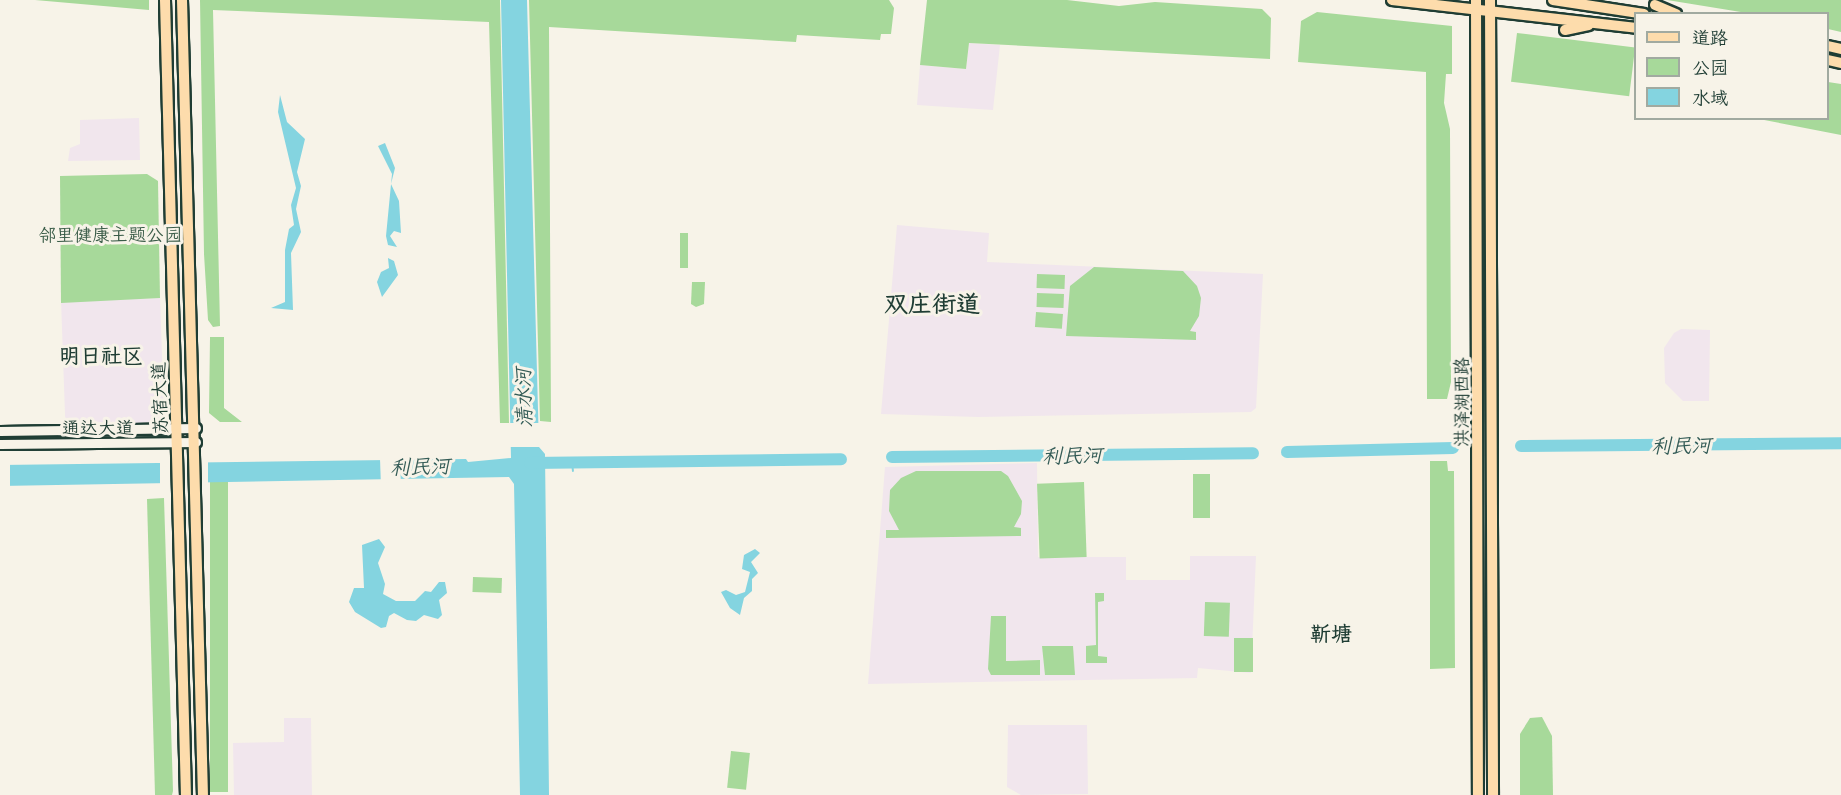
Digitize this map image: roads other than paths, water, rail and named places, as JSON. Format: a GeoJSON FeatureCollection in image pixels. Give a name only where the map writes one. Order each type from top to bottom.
{"type":"FeatureCollection","features":[{"type":"Feature","properties":{"kind":"main road","name":"苏宿大道"},"geometry":{"type":"LineString","coordinates":[[165,0],[186,795]]}},
{"type":"Feature","properties":{"kind":"main road","name":"苏宿大道"},"geometry":{"type":"LineString","coordinates":[[182,0],[197,445],[203,795]]}},
{"type":"Feature","properties":{"kind":"main road"},"geometry":{"type":"LineString","coordinates":[[1392,0],[1490,5],[1634,28]]}},
{"type":"Feature","properties":{"kind":"main road"},"geometry":{"type":"LineString","coordinates":[[1553,0],[1634,12]]}},
{"type":"Feature","properties":{"kind":"main road","name":"洪泽湖西路"},"geometry":{"type":"LineString","coordinates":[[1476,4],[1478,795]]}},
{"type":"Feature","properties":{"kind":"main road","name":"洪泽湖西路"},"geometry":{"type":"LineString","coordinates":[[1490,5],[1493,795]]}},
{"type":"Feature","properties":{"kind":"main road"},"geometry":{"type":"LineString","coordinates":[[1654,5],[1671,12]]}},
{"type":"Feature","properties":{"kind":"main road"},"geometry":{"type":"LineString","coordinates":[[1565,30],[1597,23]]}},
{"type":"Feature","properties":{"kind":"main road","name":"通达大道"},"geometry":{"type":"LineString","coordinates":[[0,431],[196,428]]}},
{"type":"Feature","properties":{"kind":"main road","name":"通达大道"},"geometry":{"type":"LineString","coordinates":[[0,444],[197,445]]}},
{"type":"Feature","properties":{"kind":"main road"},"geometry":{"type":"LineString","coordinates":[[1478,635],[1485,640],[1492,636]]}},
{"type":"Feature","properties":{"kind":"main road"},"geometry":{"type":"LineString","coordinates":[[1478,753],[1486,747],[1493,751]]}},
{"type":"Feature","properties":{"kind":"water","name":"清水河"},"geometry":{"type":"Polygon","coordinates":[[[501,0],[527,0],[539,447],[545,454],[549,795],[520,795],[514,484],[509,477],[0,486],[0,465],[466,459],[468,462],[511,458],[501,0]]]}},
{"type":"Feature","properties":{"kind":"water"},"geometry":{"type":"Polygon","coordinates":[[[280,95],[287,122],[305,139],[297,172],[301,186],[296,209],[301,232],[291,253],[293,310],[271,308],[285,302],[285,250],[289,229],[294,225],[291,205],[296,188],[278,112],[280,95]]]}},
{"type":"Feature","properties":{"kind":"water"},"geometry":{"type":"Polygon","coordinates":[[[385,143],[395,168],[391,184],[392,174],[378,146],[385,143]]]}},
{"type":"Feature","properties":{"kind":"water"},"geometry":{"type":"Polygon","coordinates":[[[391,184],[399,201],[401,233],[394,231],[390,236],[397,247],[388,245],[386,236],[391,184]]]}},
{"type":"Feature","properties":{"kind":"water"},"geometry":{"type":"Polygon","coordinates":[[[388,258],[394,261],[398,275],[382,297],[377,282],[381,272],[389,268],[388,258]]]}},
{"type":"Feature","properties":{"kind":"water"},"geometry":{"type":"Polygon","coordinates":[[[379,539],[385,547],[378,563],[385,584],[383,594],[396,601],[415,601],[425,591],[431,592],[439,582],[445,582],[447,593],[439,600],[442,615],[438,619],[424,615],[416,621],[407,620],[394,613],[389,616],[386,627],[381,628],[355,612],[349,602],[354,588],[364,588],[362,545],[379,539]]]}},
{"type":"Feature","properties":{"kind":"water"},"geometry":{"type":"Polygon","coordinates":[[[755,549],[760,553],[751,562],[758,573],[752,579],[752,591],[744,598],[740,615],[730,608],[721,592],[726,590],[736,595],[745,592],[750,572],[742,569],[744,555],[755,549]]]}},
{"type":"Feature","properties":{"kind":"waterway","name":"利民河"},"geometry":{"type":"LineString","coordinates":[[1521,446],[1841,443]]}},
{"type":"Feature","properties":{"kind":"waterway","name":"利民河"},"geometry":{"type":"LineString","coordinates":[[1287,452],[1453,448]]}},
{"type":"Feature","properties":{"kind":"waterway","name":"利民河"},"geometry":{"type":"LineString","coordinates":[[892,457],[1253,453]]}},
{"type":"Feature","properties":{"kind":"waterway","name":"利民河"},"geometry":{"type":"LineString","coordinates":[[530,463],[841,459]]}},
{"type":"Feature","properties":{"kind":"waterway"},"geometry":{"type":"LineString","coordinates":[[572,462],[573,471]]}},
{"type":"Feature","properties":{"kind":"district","name":"双庄街道"},"geometry":{"type":"Point","coordinates":[932,303]}},
{"type":"Feature","properties":{"kind":"district","name":"明日社区"},"geometry":{"type":"Point","coordinates":[101,355]}},
{"type":"Feature","properties":{"kind":"district","name":"靳塘"},"geometry":{"type":"Point","coordinates":[1331,633]}},
{"type":"Feature","properties":{"kind":"park label","name":"邻里健康主题公园"},"geometry":{"type":"Point","coordinates":[110,234]}}]}
